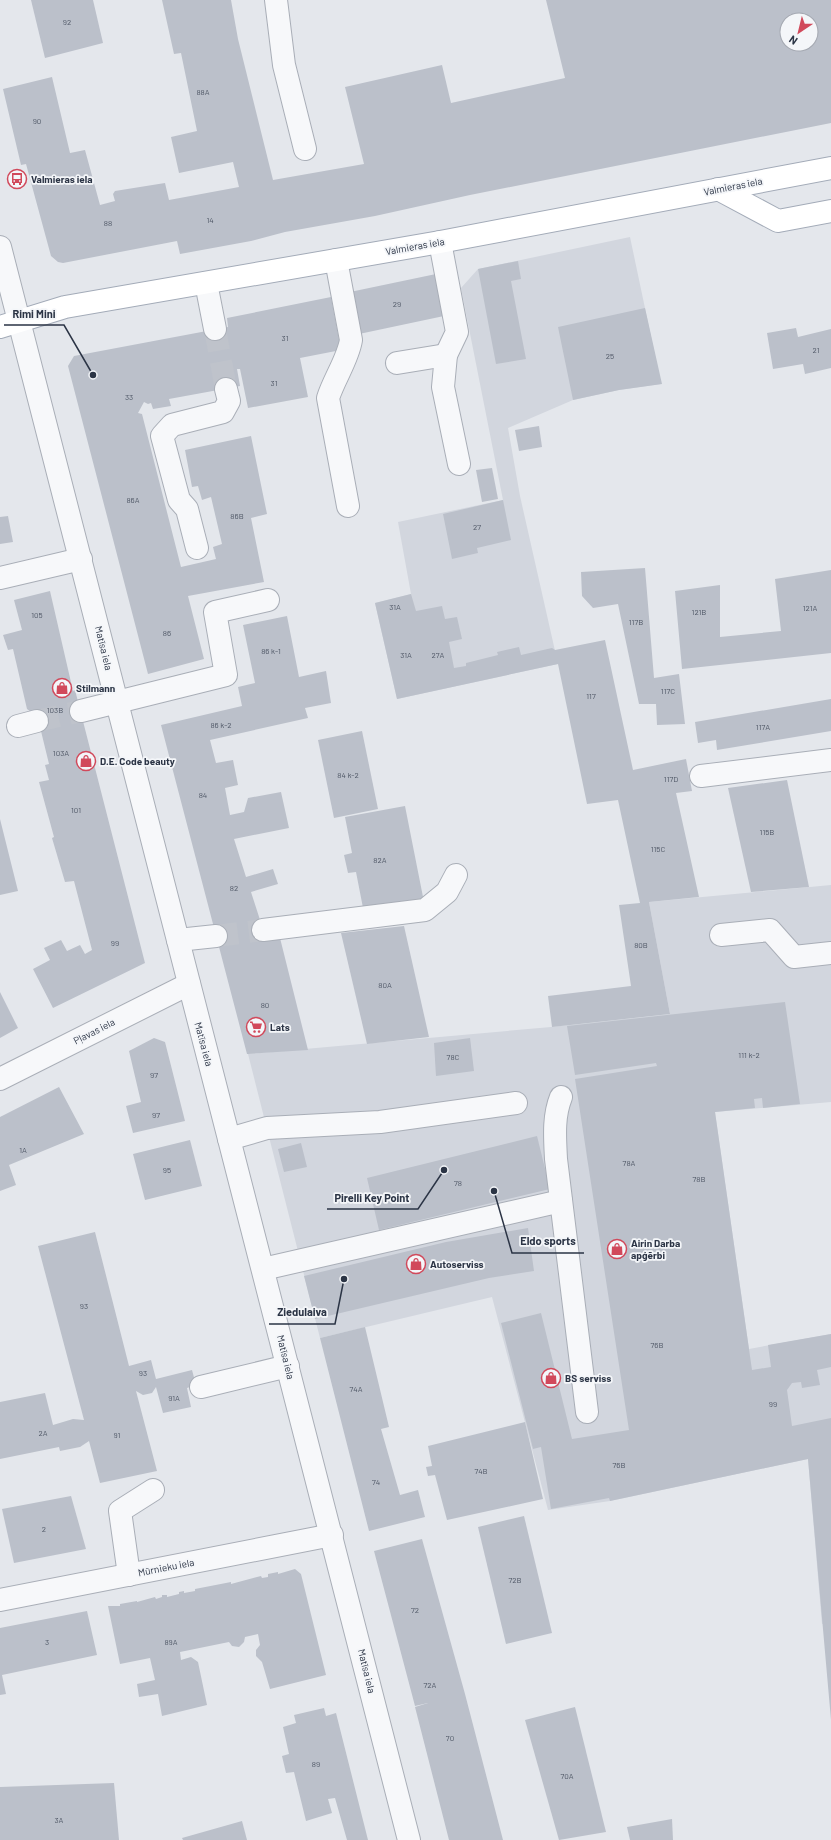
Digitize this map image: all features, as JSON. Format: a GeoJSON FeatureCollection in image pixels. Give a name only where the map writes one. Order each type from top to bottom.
{"type":"FeatureCollection","features":[{"type":"Feature","properties":{"kind":"main road","name":"Valmieras iela"},"geometry":{"type":"LineString","coordinates":[[10,324],[65,307],[440,242],[831,168]]}},
{"type":"Feature","properties":{"kind":"main road"},"geometry":{"type":"LineString","coordinates":[[718,189],[778,220],[831,211]]}},
{"type":"Feature","properties":{"kind":"street"},"geometry":{"type":"LineString","coordinates":[[276,0],[284,64],[305,149]]}},
{"type":"Feature","properties":{"kind":"street"},"geometry":{"type":"LineString","coordinates":[[440,242],[457,332],[446,355],[443,387],[460,464]]}},
{"type":"Feature","properties":{"kind":"street","name":"Matīsa iela"},"geometry":{"type":"LineString","coordinates":[[0,247],[10,324],[81,559],[189,984],[332,1534],[409,1840]]}},
{"type":"Feature","properties":{"kind":"street"},"geometry":{"type":"LineString","coordinates":[[336,260],[351,340],[350,350],[334,380],[328,398],[348,506]]}},
{"type":"Feature","properties":{"kind":"street"},"geometry":{"type":"LineString","coordinates":[[206,283],[215,329]]}},
{"type":"Feature","properties":{"kind":"street"},"geometry":{"type":"LineString","coordinates":[[396,363],[446,355]]}},
{"type":"Feature","properties":{"kind":"street"},"geometry":{"type":"LineString","coordinates":[[197,548],[187,509],[179,500],[162,436],[172,425],[223,412],[229,401],[226,389]]}},
{"type":"Feature","properties":{"kind":"street"},"geometry":{"type":"LineString","coordinates":[[0,578],[81,559]]}},
{"type":"Feature","properties":{"kind":"street"},"geometry":{"type":"LineString","coordinates":[[80,711],[226,675],[215,612],[268,600]]}},
{"type":"Feature","properties":{"kind":"street"},"geometry":{"type":"LineString","coordinates":[[701,776],[831,760]]}},
{"type":"Feature","properties":{"kind":"street"},"geometry":{"type":"LineString","coordinates":[[263,930],[425,910],[447,892],[456,875]]}},
{"type":"Feature","properties":{"kind":"street"},"geometry":{"type":"LineString","coordinates":[[721,935],[770,930],[794,957],[831,953]]}},
{"type":"Feature","properties":{"kind":"street"},"geometry":{"type":"LineString","coordinates":[[178,940],[216,936]]}},
{"type":"Feature","properties":{"kind":"street","name":"Pļavas iela"},"geometry":{"type":"LineString","coordinates":[[0,1079],[189,984]]}},
{"type":"Feature","properties":{"kind":"street"},"geometry":{"type":"LineString","coordinates":[[561,1097],[556,1108],[554,1134],[587,1412]]}},
{"type":"Feature","properties":{"kind":"street"},"geometry":{"type":"LineString","coordinates":[[229,1139],[267,1128],[380,1122],[516,1103]]}},
{"type":"Feature","properties":{"kind":"street"},"geometry":{"type":"LineString","coordinates":[[263,1269],[561,1201]]}},
{"type":"Feature","properties":{"kind":"street"},"geometry":{"type":"LineString","coordinates":[[201,1387],[288,1366]]}},
{"type":"Feature","properties":{"kind":"street"},"geometry":{"type":"LineString","coordinates":[[129,1575],[120,1511],[153,1490]]}},
{"type":"Feature","properties":{"kind":"street","name":"Mūrnieku iela"},"geometry":{"type":"LineString","coordinates":[[0,1600],[332,1534]]}},
{"type":"Feature","properties":{"kind":"shaded area"},"geometry":{"type":"Polygon","coordinates":[[[630,237],[661,384],[619,390],[573,400],[508,428],[520,496],[558,664],[397,699],[375,603],[411,594],[398,522],[503,500],[461,288],[478,269],[630,237]]]}},
{"type":"Feature","properties":{"kind":"shaded area"},"geometry":{"type":"Polygon","coordinates":[[[831,885],[831,1102],[715,1112],[749,1349],[831,1334],[831,1623],[822,1624],[808,1459],[610,1501],[548,1510],[492,1297],[320,1338],[248,1054],[551,1027],[670,1014],[649,902],[831,885]]]}},
{"type":"Feature","properties":{"kind":"building"},"geometry":{"type":"Polygon","coordinates":[[[31,0],[93,0],[103,43],[45,58],[31,0]]]}},
{"type":"Feature","properties":{"kind":"building"},"geometry":{"type":"Polygon","coordinates":[[[162,0],[231,0],[238,39],[273,180],[364,164],[345,87],[442,65],[451,103],[565,78],[546,0],[831,0],[831,123],[470,195],[375,216],[285,232],[251,241],[180,254],[177,241],[63,263],[58,262],[51,256],[26,164],[21,165],[3,89],[52,77],[70,153],[85,150],[100,205],[115,201],[113,194],[115,191],[165,183],[169,200],[239,187],[233,162],[179,173],[171,137],[197,131],[181,53],[174,54],[162,0]]]}},
{"type":"Feature","properties":{"kind":"building"},"geometry":{"type":"Polygon","coordinates":[[[518,261],[521,279],[511,281],[526,359],[496,364],[478,269],[518,261]]]}},
{"type":"Feature","properties":{"kind":"building"},"geometry":{"type":"Polygon","coordinates":[[[436,274],[444,316],[359,334],[350,292],[436,274]]]}},
{"type":"Feature","properties":{"kind":"building"},"geometry":{"type":"Polygon","coordinates":[[[331,297],[341,350],[300,358],[308,397],[248,408],[240,369],[237,369],[240,386],[169,399],[171,406],[153,409],[151,403],[148,404],[144,402],[138,413],[142,414],[181,567],[216,559],[213,547],[222,544],[211,497],[202,500],[198,486],[192,487],[185,450],[251,436],[267,514],[251,518],[264,582],[188,596],[204,659],[148,674],[68,366],[74,356],[228,327],[227,318],[331,297]]]}},
{"type":"Feature","properties":{"kind":"building"},"geometry":{"type":"Polygon","coordinates":[[[645,308],[662,384],[619,390],[573,400],[558,327],[645,308]]]}},
{"type":"Feature","properties":{"kind":"building"},"geometry":{"type":"Polygon","coordinates":[[[796,328],[798,337],[831,329],[831,368],[805,374],[803,364],[773,369],[767,333],[796,328]]]}},
{"type":"Feature","properties":{"kind":"building"},"geometry":{"type":"Polygon","coordinates":[[[539,426],[542,447],[519,451],[515,430],[539,426]]]}},
{"type":"Feature","properties":{"kind":"building"},"geometry":{"type":"Polygon","coordinates":[[[492,468],[498,499],[482,502],[476,470],[492,468]]]}},
{"type":"Feature","properties":{"kind":"building"},"geometry":{"type":"Polygon","coordinates":[[[503,500],[511,540],[477,548],[478,553],[452,559],[443,514],[503,500]]]}},
{"type":"Feature","properties":{"kind":"building"},"geometry":{"type":"Polygon","coordinates":[[[8,516],[13,542],[0,544],[0,517],[8,516]]]}},
{"type":"Feature","properties":{"kind":"building"},"geometry":{"type":"Polygon","coordinates":[[[645,568],[654,678],[679,674],[685,724],[657,725],[656,704],[639,704],[618,604],[593,608],[582,596],[581,572],[645,568]]]}},
{"type":"Feature","properties":{"kind":"building"},"geometry":{"type":"Polygon","coordinates":[[[831,570],[831,653],[682,669],[675,591],[720,585],[720,637],[781,631],[775,579],[831,570]]]}},
{"type":"Feature","properties":{"kind":"building"},"geometry":{"type":"Polygon","coordinates":[[[50,591],[73,691],[75,690],[145,963],[53,1008],[33,969],[50,960],[44,948],[61,940],[67,951],[80,945],[85,954],[92,950],[74,881],[65,882],[52,838],[54,837],[39,782],[49,780],[45,765],[49,764],[40,727],[34,714],[27,709],[13,649],[8,650],[3,635],[22,630],[14,600],[50,591]]]}},
{"type":"Feature","properties":{"kind":"building"},"geometry":{"type":"Polygon","coordinates":[[[411,594],[416,611],[442,606],[445,619],[457,617],[462,639],[449,642],[454,668],[466,666],[466,663],[498,655],[497,652],[519,647],[521,655],[552,648],[555,650],[605,640],[633,770],[686,759],[692,791],[676,793],[699,897],[649,902],[670,1014],[552,1027],[548,996],[631,986],[619,905],[640,903],[618,800],[587,804],[558,664],[397,699],[375,603],[411,594]]]}},
{"type":"Feature","properties":{"kind":"building"},"geometry":{"type":"Polygon","coordinates":[[[287,616],[299,677],[326,671],[331,703],[305,708],[308,718],[210,740],[216,763],[233,760],[238,785],[225,788],[230,815],[244,812],[248,798],[281,792],[289,828],[234,839],[246,877],[273,869],[278,884],[251,892],[261,923],[280,938],[308,1050],[247,1054],[161,725],[242,706],[238,687],[255,683],[243,625],[287,616]]]}},
{"type":"Feature","properties":{"kind":"building"},"geometry":{"type":"Polygon","coordinates":[[[831,699],[831,731],[717,750],[716,740],[698,743],[695,722],[831,699]]]}},
{"type":"Feature","properties":{"kind":"building"},"geometry":{"type":"Polygon","coordinates":[[[362,731],[378,809],[334,818],[318,740],[362,731]]]}},
{"type":"Feature","properties":{"kind":"building"},"geometry":{"type":"Polygon","coordinates":[[[787,780],[809,887],[751,892],[728,788],[787,780]]]}},
{"type":"Feature","properties":{"kind":"building"},"geometry":{"type":"Polygon","coordinates":[[[405,806],[424,902],[364,913],[356,872],[348,873],[344,855],[352,853],[345,817],[405,806]]]}},
{"type":"Feature","properties":{"kind":"building"},"geometry":{"type":"Polygon","coordinates":[[[0,819],[18,891],[0,895],[0,819]]]}},
{"type":"Feature","properties":{"kind":"building"},"geometry":{"type":"Polygon","coordinates":[[[404,926],[429,1037],[367,1044],[341,933],[404,926]]]}},
{"type":"Feature","properties":{"kind":"building"},"geometry":{"type":"Polygon","coordinates":[[[0,992],[18,1028],[0,1038],[0,992]]]}},
{"type":"Feature","properties":{"kind":"building"},"geometry":{"type":"Polygon","coordinates":[[[785,1002],[800,1104],[763,1108],[762,1098],[754,1099],[755,1108],[715,1112],[752,1370],[771,1367],[768,1345],[831,1334],[831,1367],[817,1370],[820,1385],[802,1388],[801,1382],[792,1383],[787,1390],[792,1426],[831,1418],[831,1720],[808,1459],[610,1501],[609,1498],[551,1509],[541,1447],[533,1449],[501,1323],[541,1313],[572,1439],[629,1430],[575,1079],[657,1066],[656,1063],[575,1075],[567,1026],[785,1002]]]}},
{"type":"Feature","properties":{"kind":"building"},"geometry":{"type":"Polygon","coordinates":[[[154,1038],[165,1042],[185,1121],[133,1133],[126,1106],[141,1102],[129,1051],[154,1038]]]}},
{"type":"Feature","properties":{"kind":"building"},"geometry":{"type":"Polygon","coordinates":[[[470,1038],[474,1071],[436,1076],[434,1043],[470,1038]]]}},
{"type":"Feature","properties":{"kind":"building"},"geometry":{"type":"Polygon","coordinates":[[[59,1087],[84,1134],[9,1165],[16,1185],[0,1191],[0,1117],[59,1087]]]}},
{"type":"Feature","properties":{"kind":"building"},"geometry":{"type":"Polygon","coordinates":[[[537,1136],[550,1189],[379,1230],[367,1178],[537,1136]]]}},
{"type":"Feature","properties":{"kind":"building"},"geometry":{"type":"Polygon","coordinates":[[[190,1140],[202,1186],[145,1200],[133,1154],[190,1140]]]}},
{"type":"Feature","properties":{"kind":"building"},"geometry":{"type":"Polygon","coordinates":[[[301,1143],[307,1167],[284,1172],[278,1149],[301,1143]]]}},
{"type":"Feature","properties":{"kind":"building"},"geometry":{"type":"Polygon","coordinates":[[[528,1228],[534,1271],[489,1278],[315,1319],[304,1276],[446,1242],[528,1228]]]}},
{"type":"Feature","properties":{"kind":"building"},"geometry":{"type":"Polygon","coordinates":[[[95,1232],[129,1366],[151,1360],[156,1379],[192,1370],[196,1385],[187,1388],[191,1407],[163,1413],[156,1387],[152,1393],[143,1395],[136,1391],[157,1471],[100,1483],[89,1441],[80,1447],[60,1451],[59,1447],[0,1459],[0,1402],[45,1393],[53,1425],[73,1419],[84,1420],[38,1246],[95,1232]]]}},
{"type":"Feature","properties":{"kind":"building"},"geometry":{"type":"Polygon","coordinates":[[[365,1327],[389,1427],[381,1429],[400,1495],[418,1490],[425,1517],[369,1531],[320,1338],[365,1327]]]}},
{"type":"Feature","properties":{"kind":"building"},"geometry":{"type":"Polygon","coordinates":[[[525,1422],[543,1499],[447,1520],[435,1475],[428,1476],[426,1467],[432,1466],[428,1446],[525,1422]]]}},
{"type":"Feature","properties":{"kind":"building"},"geometry":{"type":"Polygon","coordinates":[[[71,1496],[86,1549],[14,1563],[2,1509],[71,1496]]]}},
{"type":"Feature","properties":{"kind":"building"},"geometry":{"type":"Polygon","coordinates":[[[524,1516],[552,1633],[506,1644],[478,1527],[524,1516]]]}},
{"type":"Feature","properties":{"kind":"building"},"geometry":{"type":"Polygon","coordinates":[[[422,1539],[465,1694],[503,1840],[449,1840],[415,1707],[428,1703],[415,1706],[374,1551],[422,1539]]]}},
{"type":"Feature","properties":{"kind":"building"},"geometry":{"type":"Polygon","coordinates":[[[295,1569],[301,1574],[326,1675],[270,1689],[262,1662],[256,1656],[256,1650],[260,1645],[258,1634],[245,1637],[244,1642],[239,1647],[232,1646],[229,1642],[180,1652],[181,1660],[191,1657],[198,1662],[207,1705],[162,1716],[158,1694],[139,1697],[137,1684],[155,1680],[150,1658],[120,1664],[108,1606],[120,1606],[120,1604],[137,1602],[155,1597],[156,1599],[162,1597],[162,1595],[167,1595],[167,1597],[179,1594],[179,1592],[184,1591],[184,1593],[195,1591],[195,1589],[231,1582],[231,1584],[261,1576],[262,1578],[268,1577],[268,1574],[278,1572],[278,1574],[295,1569]]]}},
{"type":"Feature","properties":{"kind":"building"},"geometry":{"type":"Polygon","coordinates":[[[87,1611],[97,1655],[2,1675],[6,1694],[0,1695],[0,1628],[87,1611]]]}},
{"type":"Feature","properties":{"kind":"building"},"geometry":{"type":"Polygon","coordinates":[[[575,1707],[606,1832],[559,1840],[525,1720],[575,1707]]]}},
{"type":"Feature","properties":{"kind":"building"},"geometry":{"type":"Polygon","coordinates":[[[324,1708],[326,1716],[336,1713],[368,1840],[347,1840],[335,1798],[328,1799],[332,1813],[306,1821],[294,1772],[286,1773],[282,1756],[289,1754],[283,1727],[296,1723],[294,1715],[324,1708]]]}},
{"type":"Feature","properties":{"kind":"building"},"geometry":{"type":"Polygon","coordinates":[[[114,1783],[119,1840],[0,1840],[0,1787],[114,1783]]]}},
{"type":"Feature","properties":{"kind":"building"},"geometry":{"type":"Polygon","coordinates":[[[672,1819],[673,1840],[630,1840],[627,1827],[672,1819]]]}},
{"type":"Feature","properties":{"kind":"building"},"geometry":{"type":"Polygon","coordinates":[[[242,1821],[247,1840],[183,1840],[182,1838],[242,1821]]]}},
{"type":"Feature","properties":{"kind":"tunnel"},"geometry":{"type":"LineString","coordinates":[[215,329],[226,389]]}},
{"type":"Feature","properties":{"kind":"tunnel"},"geometry":{"type":"LineString","coordinates":[[37,721],[81,711]]}},
{"type":"Feature","properties":{"kind":"tunnel"},"geometry":{"type":"LineString","coordinates":[[216,936],[263,930]]}},
{"type":"Feature","properties":{"kind":"place","name":"Valmieras iela"},"geometry":{"type":"Point","coordinates":[17,179]}},
{"type":"Feature","properties":{"kind":"place","name":"Rimi Mini"},"geometry":{"type":"Point","coordinates":[93,375]}},
{"type":"Feature","properties":{"kind":"place","name":"Stilmann"},"geometry":{"type":"Point","coordinates":[62,688]}},
{"type":"Feature","properties":{"kind":"place","name":"D.E. Code beauty"},"geometry":{"type":"Point","coordinates":[86,761]}},
{"type":"Feature","properties":{"kind":"place","name":"Lats"},"geometry":{"type":"Point","coordinates":[256,1027]}},
{"type":"Feature","properties":{"kind":"place","name":"Pirelli Key Point"},"geometry":{"type":"Point","coordinates":[444,1170]}},
{"type":"Feature","properties":{"kind":"place","name":"Eldo sports"},"geometry":{"type":"Point","coordinates":[494,1191]}},
{"type":"Feature","properties":{"kind":"place","name":"Airin Darba apģērbi"},"geometry":{"type":"Point","coordinates":[617,1249]}},
{"type":"Feature","properties":{"kind":"place","name":"Autoserviss"},"geometry":{"type":"Point","coordinates":[416,1264]}},
{"type":"Feature","properties":{"kind":"place","name":"Ziedulaiva"},"geometry":{"type":"Point","coordinates":[344,1279]}},
{"type":"Feature","properties":{"kind":"place","name":"BS serviss"},"geometry":{"type":"Point","coordinates":[551,1378]}}]}
